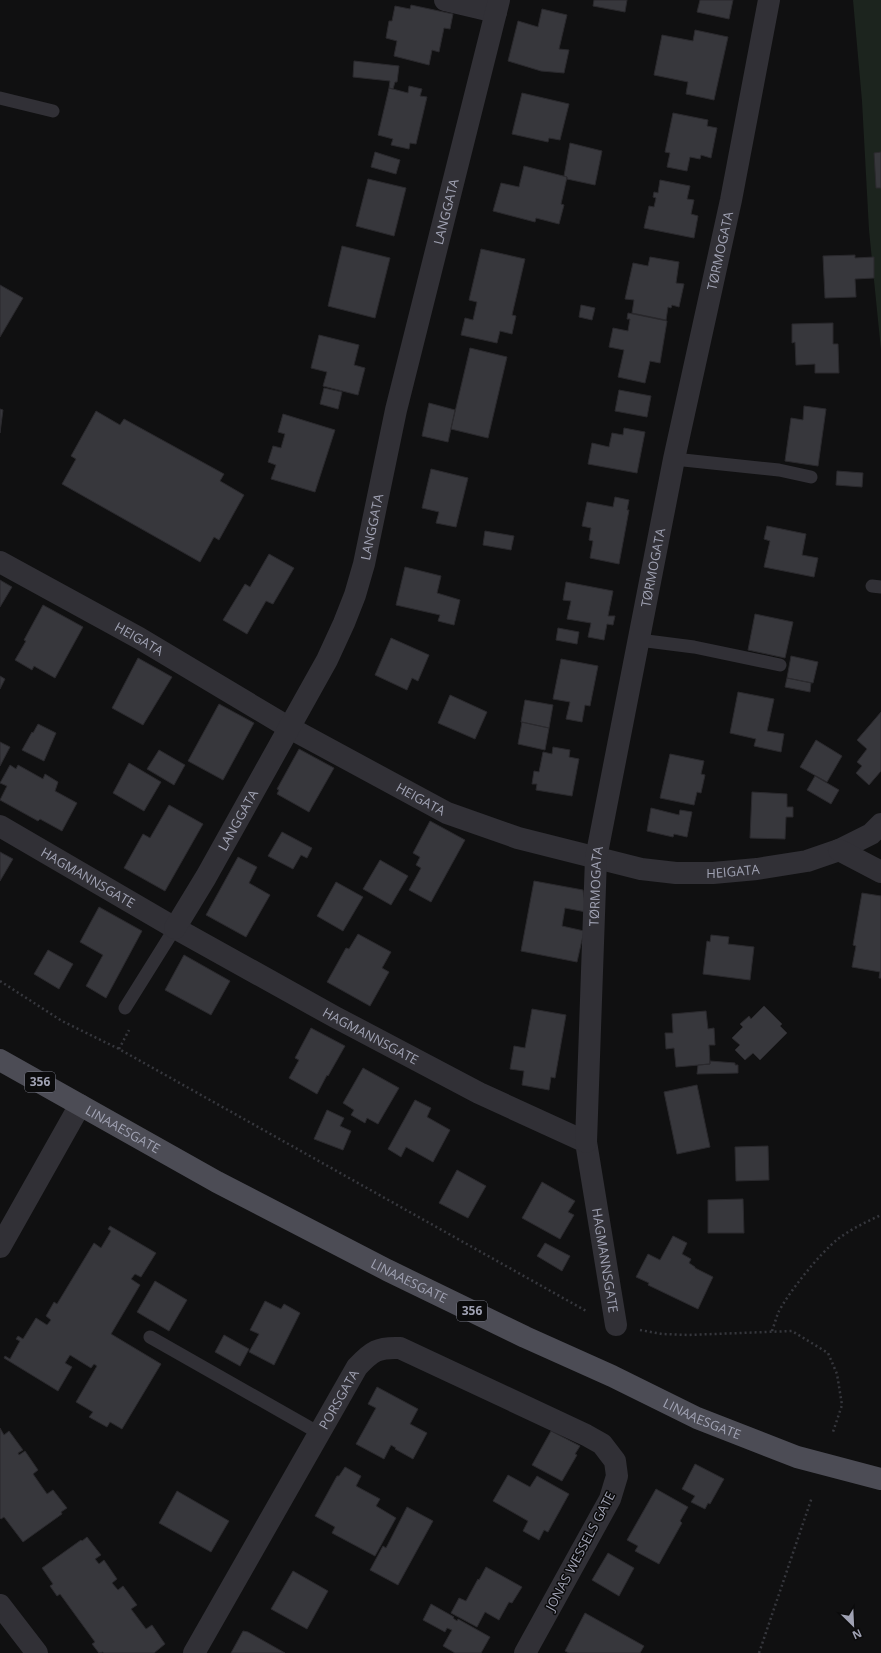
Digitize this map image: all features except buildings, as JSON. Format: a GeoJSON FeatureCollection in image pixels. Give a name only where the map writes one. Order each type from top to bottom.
{"type":"FeatureCollection","features":[{"type":"Feature","properties":{"kind":"main road","name":"LINAAESGATE"},"geometry":{"type":"LineString","coordinates":[[0,1060],[217,1182],[387,1270],[525,1337],[612,1376],[697,1418],[797,1457],[881,1480]]}},
{"type":"Feature","properties":{"kind":"street"},"geometry":{"type":"LineString","coordinates":[[445,0],[497,6]]}},
{"type":"Feature","properties":{"kind":"street","name":"TØRMOGATA"},"geometry":{"type":"LineString","coordinates":[[586,1142],[596,858],[674,458],[731,200],[769,0]]}},
{"type":"Feature","properties":{"kind":"street","name":"LANGGATA"},"geometry":{"type":"LineString","coordinates":[[175,928],[206,877],[288,727],[327,660],[355,595],[364,564],[396,410],[497,6]]}},
{"type":"Feature","properties":{"kind":"street","name":"HEIGATA"},"geometry":{"type":"LineString","coordinates":[[0,562],[139,638],[288,727],[447,813],[518,838],[641,869],[676,873],[713,873],[757,869],[807,861],[839,850],[871,834],[881,824]]}},
{"type":"Feature","properties":{"kind":"street","name":"HAGMANNSGATE"},"geometry":{"type":"LineString","coordinates":[[0,826],[175,928],[335,1017],[479,1093],[586,1142],[616,1325]]}},
{"type":"Feature","properties":{"kind":"street"},"geometry":{"type":"LineString","coordinates":[[839,850],[881,872]]}},
{"type":"Feature","properties":{"kind":"street"},"geometry":{"type":"LineString","coordinates":[[0,1247],[80,1105]]}},
{"type":"Feature","properties":{"kind":"street","name":"PORSGATA"},"geometry":{"type":"LineString","coordinates":[[194,1653],[357,1367],[370,1353],[387,1348],[400,1348],[586,1435]]}},
{"type":"Feature","properties":{"kind":"street","name":"JONAS WESSELS GATE"},"geometry":{"type":"LineString","coordinates":[[525,1653],[610,1499],[617,1476],[615,1461],[602,1444],[586,1435]]}},
{"type":"Feature","properties":{"kind":"street"},"geometry":{"type":"LineString","coordinates":[[0,1605],[37,1653]]}},
{"type":"Feature","properties":{"kind":"lane"},"geometry":{"type":"LineString","coordinates":[[0,98],[53,111]]}},
{"type":"Feature","properties":{"kind":"lane"},"geometry":{"type":"LineString","coordinates":[[674,458],[778,470],[810,477]]}},
{"type":"Feature","properties":{"kind":"lane"},"geometry":{"type":"LineString","coordinates":[[639,640],[694,647],[780,665]]}},
{"type":"Feature","properties":{"kind":"lane","name":"LANGGATA"},"geometry":{"type":"LineString","coordinates":[[125,1008],[175,928]]}},
{"type":"Feature","properties":{"kind":"lane"},"geometry":{"type":"LineString","coordinates":[[150,1337],[319,1433]]}},
{"type":"Feature","properties":{"kind":"path"},"geometry":{"type":"LineString","coordinates":[[0,981],[62,1021],[119,1049],[589,1313],[616,1325],[662,1334],[718,1335],[792,1331],[828,1353],[837,1374],[842,1405],[833,1432]]}},
{"type":"Feature","properties":{"kind":"path"},"geometry":{"type":"LineString","coordinates":[[772,1331],[779,1312],[797,1284],[822,1254],[838,1239],[858,1226],[881,1215]]}},
{"type":"Feature","properties":{"kind":"path"},"geometry":{"type":"LineString","coordinates":[[759,1653],[812,1497]]}},
{"type":"Feature","properties":{"kind":"shaded area"},"geometry":{"type":"Polygon","coordinates":[[[853,0],[881,0],[881,350],[869,230],[862,101],[853,0]]]}}]}
